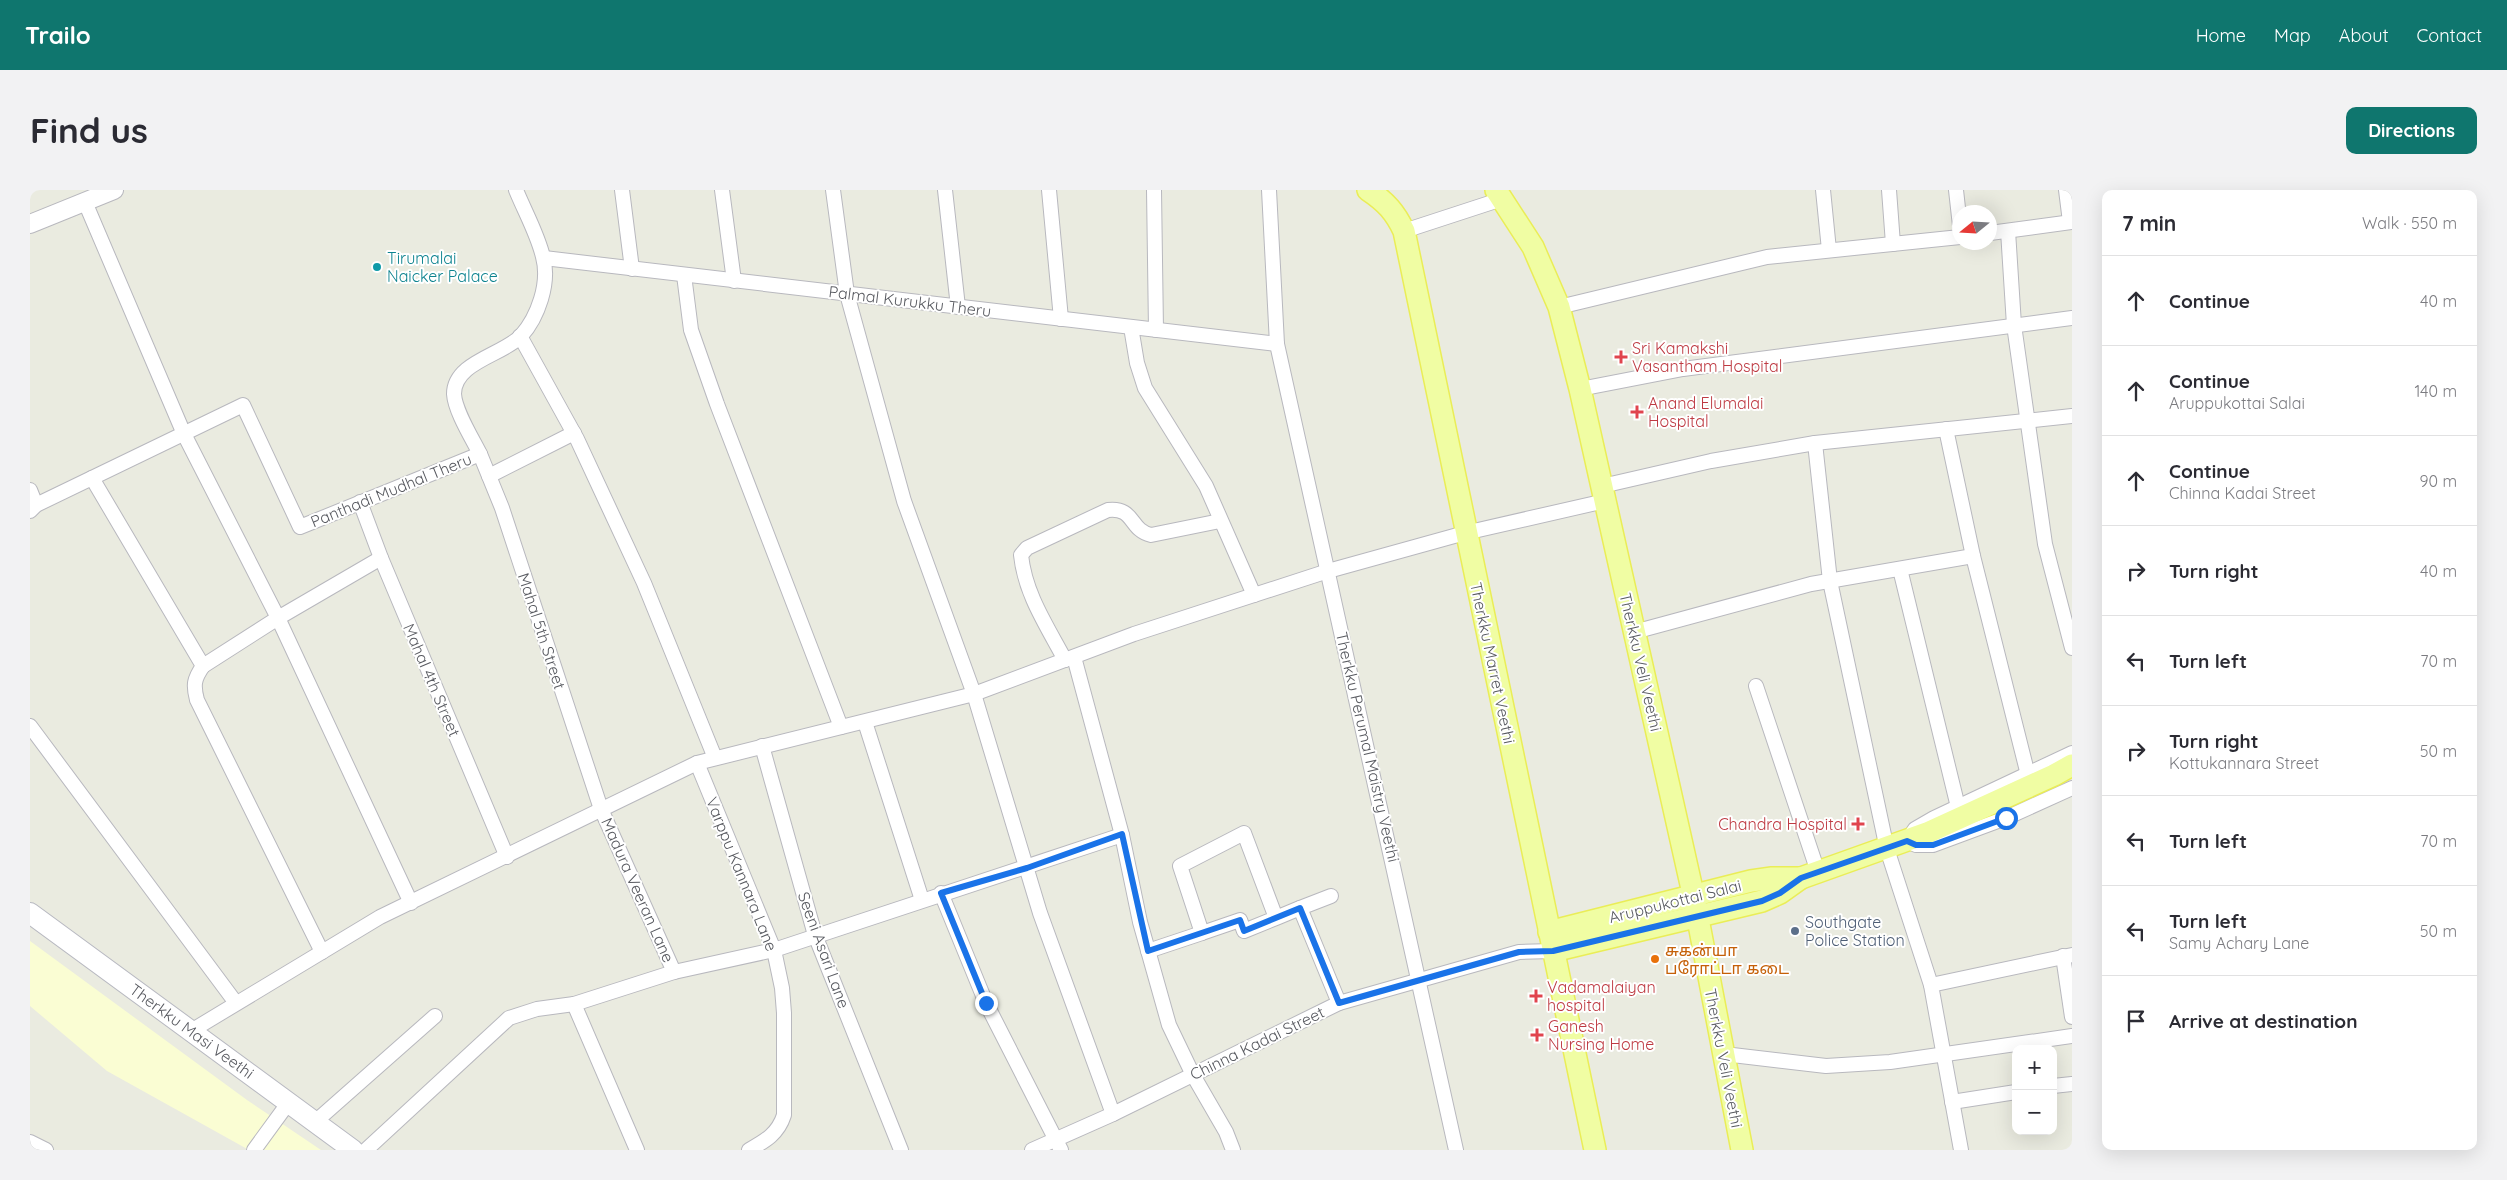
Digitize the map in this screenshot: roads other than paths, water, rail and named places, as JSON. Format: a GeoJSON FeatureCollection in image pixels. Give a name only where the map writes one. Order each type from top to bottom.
{"type":"FeatureCollection","features":[{"type":"Feature","properties":{"kind":"main road","name":"Therkku Marret Veethi"},"geometry":{"type":"LineString","coordinates":[[1368,190],[1385,201],[1395,212],[1404,231],[1595,1150]]}},
{"type":"Feature","properties":{"kind":"main road","name":"Therkku Veli Veethi"},"geometry":{"type":"LineString","coordinates":[[1499,195],[1533,247],[1559,307],[1580,390],[1696,907],[1742,1150]]}},
{"type":"Feature","properties":{"kind":"main road","name":"Aruppukottai Salai"},"geometry":{"type":"LineString","coordinates":[[1551,942],[1696,907],[1751,882],[1810,875],[1887,849],[2054,775],[2072,765]]}},
{"type":"Feature","properties":{"kind":"main road","name":"Therkku Masi Veethi"},"geometry":{"type":"LineString","coordinates":[[30,913],[353,1150]]}},
{"type":"Feature","properties":{"kind":"street"},"geometry":{"type":"LineString","coordinates":[[30,224],[114,190]]}},
{"type":"Feature","properties":{"kind":"street","name":"Panthadi Mudhal Theru"},"geometry":{"type":"LineString","coordinates":[[33,508],[243,405],[300,528],[480,454],[458,408],[454,394],[457,381],[464,371],[520,336],[538,310],[544,286],[544,258],[516,190]]}},
{"type":"Feature","properties":{"kind":"street"},"geometry":{"type":"LineString","coordinates":[[622,190],[632,268]]}},
{"type":"Feature","properties":{"kind":"street"},"geometry":{"type":"LineString","coordinates":[[722,190],[734,281]]}},
{"type":"Feature","properties":{"kind":"street"},"geometry":{"type":"LineString","coordinates":[[833,190],[847,294],[904,501],[974,694],[1040,913],[1113,1114]]}},
{"type":"Feature","properties":{"kind":"street"},"geometry":{"type":"LineString","coordinates":[[945,190],[958,307]]}},
{"type":"Feature","properties":{"kind":"street"},"geometry":{"type":"LineString","coordinates":[[1049,190],[1062,319]]}},
{"type":"Feature","properties":{"kind":"street"},"geometry":{"type":"LineString","coordinates":[[1154,190],[1156,330]]}},
{"type":"Feature","properties":{"kind":"street","name":"Therkku Perumal Maistry Veethi"},"geometry":{"type":"LineString","coordinates":[[1269,190],[1277,344],[1456,1150]]}},
{"type":"Feature","properties":{"kind":"street"},"geometry":{"type":"LineString","coordinates":[[1823,190],[1829,250]]}},
{"type":"Feature","properties":{"kind":"street"},"geometry":{"type":"LineString","coordinates":[[1889,190],[1893,244]]}},
{"type":"Feature","properties":{"kind":"street"},"geometry":{"type":"LineString","coordinates":[[1956,190],[1958,205]]}},
{"type":"Feature","properties":{"kind":"street"},"geometry":{"type":"LineString","coordinates":[[1997,233],[2071,222],[2066,190]]}},
{"type":"Feature","properties":{"kind":"street"},"geometry":{"type":"LineString","coordinates":[[1404,231],[1499,195]]}},
{"type":"Feature","properties":{"kind":"street"},"geometry":{"type":"LineString","coordinates":[[85,202],[184,434],[278,618],[411,903]]}},
{"type":"Feature","properties":{"kind":"street"},"geometry":{"type":"LineString","coordinates":[[2008,231],[2014,325],[2045,544],[2072,648]]}},
{"type":"Feature","properties":{"kind":"street"},"geometry":{"type":"LineString","coordinates":[[1559,307],[1767,257],[1952,238]]}},
{"type":"Feature","properties":{"kind":"street","name":"Palmal Kurukku Theru"},"geometry":{"type":"LineString","coordinates":[[544,258],[1277,344]]}},
{"type":"Feature","properties":{"kind":"street"},"geometry":{"type":"LineString","coordinates":[[684,275],[691,330],[841,727]]}},
{"type":"Feature","properties":{"kind":"street"},"geometry":{"type":"LineString","coordinates":[[1580,390],[1683,370],[2072,318]]}},
{"type":"Feature","properties":{"kind":"street"},"geometry":{"type":"LineString","coordinates":[[1131,327],[1137,363],[1145,388],[1202,478],[1254,594]]}},
{"type":"Feature","properties":{"kind":"street"},"geometry":{"type":"LineString","coordinates":[[520,336],[574,433],[644,583],[715,758]]}},
{"type":"Feature","properties":{"kind":"street"},"geometry":{"type":"LineString","coordinates":[[191,1031],[380,917],[507,857],[697,763],[974,694],[1134,634],[1254,594],[1711,461],[1815,442],[2072,416]]}},
{"type":"Feature","properties":{"kind":"street"},"geometry":{"type":"LineString","coordinates":[[1946,429],[1973,556],[2028,774]]}},
{"type":"Feature","properties":{"kind":"street"},"geometry":{"type":"LineString","coordinates":[[489,476],[574,433]]}},
{"type":"Feature","properties":{"kind":"street"},"geometry":{"type":"LineString","coordinates":[[1815,442],[1830,581],[1887,849],[1931,985],[1961,1150]]}},
{"type":"Feature","properties":{"kind":"street","name":"Mahal 5th Street"},"geometry":{"type":"LineString","coordinates":[[480,454],[502,508],[601,809]]}},
{"type":"Feature","properties":{"kind":"street"},"geometry":{"type":"LineString","coordinates":[[92,478],[203,666]]}},
{"type":"Feature","properties":{"kind":"street"},"geometry":{"type":"LineString","coordinates":[[30,490],[33,508]]}},
{"type":"Feature","properties":{"kind":"street","name":"Mahal 4th Street"},"geometry":{"type":"LineString","coordinates":[[360,502],[381,558],[507,857]]}},
{"type":"Feature","properties":{"kind":"street"},"geometry":{"type":"LineString","coordinates":[[1220,521],[1151,535],[1142,533],[1125,512],[1119,509],[1108,510],[1027,548],[1021,555],[1024,577],[1029,592],[1069,658],[1122,834],[1148,951],[1169,1025],[1193,1075],[1226,1132],[1233,1150]]}},
{"type":"Feature","properties":{"kind":"street"},"geometry":{"type":"LineString","coordinates":[[1634,632],[1830,581],[1973,556]]}},
{"type":"Feature","properties":{"kind":"street"},"geometry":{"type":"LineString","coordinates":[[322,952],[197,700],[194,687],[195,678],[203,666],[278,618],[381,558]]}},
{"type":"Feature","properties":{"kind":"street"},"geometry":{"type":"LineString","coordinates":[[1900,568],[1958,807]]}},
{"type":"Feature","properties":{"kind":"street"},"geometry":{"type":"LineString","coordinates":[[1756,686],[1810,875]]}},
{"type":"Feature","properties":{"kind":"street"},"geometry":{"type":"LineString","coordinates":[[865,722],[922,900]]}},
{"type":"Feature","properties":{"kind":"street"},"geometry":{"type":"LineString","coordinates":[[30,726],[236,1003]]}},
{"type":"Feature","properties":{"kind":"street","name":"Seeni Asari Lane"},"geometry":{"type":"LineString","coordinates":[[762,746],[816,935],[901,1150]]}},
{"type":"Feature","properties":{"kind":"street"},"geometry":{"type":"LineString","coordinates":[[2072,753],[1919,826],[1911,833],[1917,837],[1916,845],[1933,845],[2006,818],[2072,788]]}},
{"type":"Feature","properties":{"kind":"street","name":"Varppu Kannara Lane"},"geometry":{"type":"LineString","coordinates":[[697,763],[774,950],[782,988],[784,1115],[780,1127],[768,1139],[749,1150]]}},
{"type":"Feature","properties":{"kind":"street","name":"Madura Veeran Lane"},"geometry":{"type":"LineString","coordinates":[[601,809],[674,972]]}},
{"type":"Feature","properties":{"kind":"street"},"geometry":{"type":"LineString","coordinates":[[1202,933],[1180,866],[1244,833],[1276,918]]}},
{"type":"Feature","properties":{"kind":"street"},"geometry":{"type":"LineString","coordinates":[[366,1150],[509,1018],[537,1009],[574,1004],[674,972],[774,950],[941,893],[1027,868],[1122,834]]}},
{"type":"Feature","properties":{"kind":"street"},"geometry":{"type":"LineString","coordinates":[[941,893],[986,1003],[1058,1145]]}},
{"type":"Feature","properties":{"kind":"street"},"geometry":{"type":"LineString","coordinates":[[1148,951],[1240,920],[1244,931],[1331,896]]}},
{"type":"Feature","properties":{"kind":"street"},"geometry":{"type":"LineString","coordinates":[[1300,908],[1339,1003]]}},
{"type":"Feature","properties":{"kind":"street","name":"Chinna Kadai Street"},"geometry":{"type":"LineString","coordinates":[[1032,1150],[1058,1145],[1113,1114],[1339,1003],[1551,942]]}},
{"type":"Feature","properties":{"kind":"street"},"geometry":{"type":"LineString","coordinates":[[1931,985],[2068,956],[2072,1018]]}},
{"type":"Feature","properties":{"kind":"street"},"geometry":{"type":"LineString","coordinates":[[574,1004],[637,1150]]}},
{"type":"Feature","properties":{"kind":"street"},"geometry":{"type":"LineString","coordinates":[[315,1122],[435,1016]]}},
{"type":"Feature","properties":{"kind":"street"},"geometry":{"type":"LineString","coordinates":[[1724,1054],[1826,1066],[1890,1062],[2072,1036]]}},
{"type":"Feature","properties":{"kind":"street"},"geometry":{"type":"LineString","coordinates":[[2057,1086],[2072,1084]]}},
{"type":"Feature","properties":{"kind":"street"},"geometry":{"type":"LineString","coordinates":[[1952,1102],[2012,1093]]}},
{"type":"Feature","properties":{"kind":"street"},"geometry":{"type":"LineString","coordinates":[[254,1150],[289,1102]]}},
{"type":"Feature","properties":{"kind":"street"},"geometry":{"type":"LineString","coordinates":[[30,1142],[46,1150]]}},
{"type":"Feature","properties":{"kind":"place","name":"Tirumalai Naicker Palace"},"geometry":{"type":"Point","coordinates":[377,267]}},
{"type":"Feature","properties":{"kind":"place","name":"Sri Kamakshi Vasantham Hospital"},"geometry":{"type":"Point","coordinates":[1621,357]}},
{"type":"Feature","properties":{"kind":"place","name":"Anand Elumalai Hospital"},"geometry":{"type":"Point","coordinates":[1637,412]}},
{"type":"Feature","properties":{"kind":"place","name":"Chandra Hospital"},"geometry":{"type":"Point","coordinates":[1858,824]}},
{"type":"Feature","properties":{"kind":"place","name":"Southgate Police Station"},"geometry":{"type":"Point","coordinates":[1795,931]}},
{"type":"Feature","properties":{"kind":"place","name":"சுகன்யா பரோட்டா கடை"},"geometry":{"type":"Point","coordinates":[1655,959]}},
{"type":"Feature","properties":{"kind":"place","name":"Vadamalaiyan hospital"},"geometry":{"type":"Point","coordinates":[1536,996]}},
{"type":"Feature","properties":{"kind":"place","name":"Ganesh Nursing Home"},"geometry":{"type":"Point","coordinates":[1537,1035]}}]}
